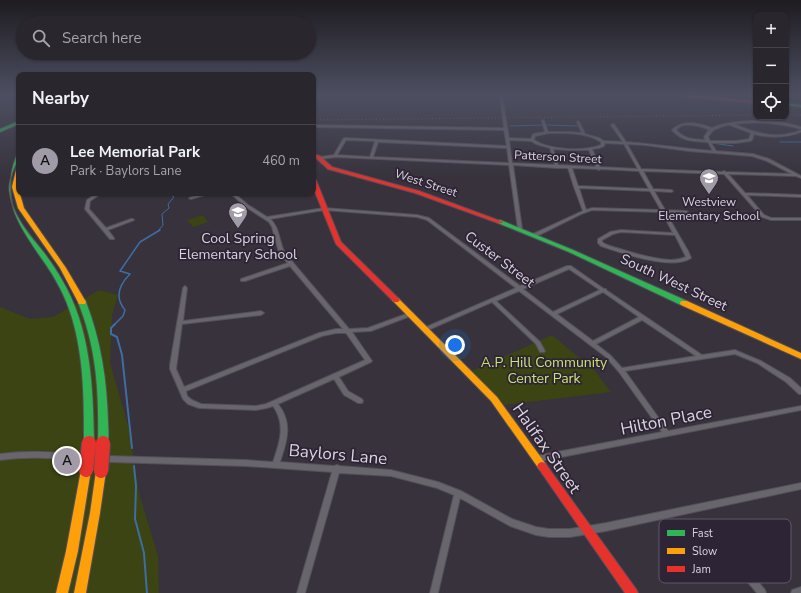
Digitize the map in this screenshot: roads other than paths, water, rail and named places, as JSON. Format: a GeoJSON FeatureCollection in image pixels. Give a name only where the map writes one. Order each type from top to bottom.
{"type":"FeatureCollection","features":[{"type":"Feature","properties":{"kind":"main road"},"geometry":{"type":"LineString","coordinates":[[0,130],[16,123]]}},
{"type":"Feature","properties":{"kind":"main road","name":"West Street"},"geometry":{"type":"LineString","coordinates":[[316,156],[330,168],[433,198],[535,235]]}},
{"type":"Feature","properties":{"kind":"main road"},"geometry":{"type":"LineString","coordinates":[[16,159],[7,178],[6,194],[11,209],[62,288],[77,323],[87,379],[89,442],[86,470],[72,551],[62,593]]}},
{"type":"Feature","properties":{"kind":"main road","name":"Halifax Street"},"geometry":{"type":"LineString","coordinates":[[316,188],[338,243],[411,314],[489,394],[632,593]]}},
{"type":"Feature","properties":{"kind":"main road"},"geometry":{"type":"LineString","coordinates":[[17,196],[20,208],[67,275],[85,308],[96,348],[102,386],[104,417],[103,443],[96,513],[80,593]]}},
{"type":"Feature","properties":{"kind":"main road","name":"South West Street"},"geometry":{"type":"LineString","coordinates":[[535,235],[801,356]]}},
{"type":"Feature","properties":{"kind":"street"},"geometry":{"type":"LineString","coordinates":[[505,123],[520,229]]}},
{"type":"Feature","properties":{"kind":"street"},"geometry":{"type":"LineString","coordinates":[[544,123],[547,133]]}},
{"type":"Feature","properties":{"kind":"street"},"geometry":{"type":"LineString","coordinates":[[578,123],[584,134]]}},
{"type":"Feature","properties":{"kind":"street"},"geometry":{"type":"LineString","coordinates":[[753,133],[748,141],[730,142],[685,138],[674,129],[679,125],[686,124],[711,129],[730,124],[778,123],[801,130]]}},
{"type":"Feature","properties":{"kind":"street"},"geometry":{"type":"LineString","coordinates":[[730,124],[753,133],[771,135],[788,135],[801,130]]}},
{"type":"Feature","properties":{"kind":"street"},"geometry":{"type":"LineString","coordinates":[[613,125],[617,129],[689,256],[688,259],[683,261],[645,258],[631,255],[601,244],[600,240],[615,232],[676,234]]}},
{"type":"Feature","properties":{"kind":"street"},"geometry":{"type":"LineString","coordinates":[[316,126],[506,129]]}},
{"type":"Feature","properties":{"kind":"street"},"geometry":{"type":"LineString","coordinates":[[711,129],[706,135],[716,152]]}},
{"type":"Feature","properties":{"kind":"street"},"geometry":{"type":"LineString","coordinates":[[532,140],[534,135],[547,133],[584,134],[594,136],[603,142],[650,144],[682,150],[756,156],[768,160],[801,177]]}},
{"type":"Feature","properties":{"kind":"street"},"geometry":{"type":"LineString","coordinates":[[796,133],[801,135]]}},
{"type":"Feature","properties":{"kind":"street"},"geometry":{"type":"LineString","coordinates":[[335,156],[346,139],[509,147]]}},
{"type":"Feature","properties":{"kind":"street"},"geometry":{"type":"LineString","coordinates":[[508,139],[532,140],[539,145],[551,148],[590,149],[600,147],[603,145],[603,142]]}},
{"type":"Feature","properties":{"kind":"street"},"geometry":{"type":"LineString","coordinates":[[371,158],[377,141]]}},
{"type":"Feature","properties":{"kind":"street"},"geometry":{"type":"LineString","coordinates":[[551,148],[557,167]]}},
{"type":"Feature","properties":{"kind":"street"},"geometry":{"type":"LineString","coordinates":[[590,149],[599,169]]}},
{"type":"Feature","properties":{"kind":"street","name":"Patterson Street"},"geometry":{"type":"LineString","coordinates":[[316,156],[641,171],[796,175]]}},
{"type":"Feature","properties":{"kind":"street"},"geometry":{"type":"LineString","coordinates":[[774,174],[781,172],[781,167]]}},
{"type":"Feature","properties":{"kind":"street"},"geometry":{"type":"LineString","coordinates":[[570,168],[585,211]]}},
{"type":"Feature","properties":{"kind":"street"},"geometry":{"type":"LineString","coordinates":[[724,172],[763,216],[771,219],[801,219]]}},
{"type":"Feature","properties":{"kind":"street"},"geometry":{"type":"LineString","coordinates":[[576,187],[671,191]]}},
{"type":"Feature","properties":{"kind":"street"},"geometry":{"type":"LineString","coordinates":[[743,194],[801,196]]}},
{"type":"Feature","properties":{"kind":"street"},"geometry":{"type":"LineString","coordinates":[[96,196],[86,206],[88,212],[112,238]]}},
{"type":"Feature","properties":{"kind":"street"},"geometry":{"type":"LineString","coordinates":[[191,198],[199,196]]}},
{"type":"Feature","properties":{"kind":"street"},"geometry":{"type":"LineString","coordinates":[[185,288],[173,369],[182,390],[190,402],[201,406],[256,408],[274,403],[368,362],[369,359],[280,249],[273,225],[268,218],[248,207],[235,196]]}},
{"type":"Feature","properties":{"kind":"street"},"geometry":{"type":"LineString","coordinates":[[535,235],[585,211],[602,208],[686,212]]}},
{"type":"Feature","properties":{"kind":"street","name":"Custer Street"},"geometry":{"type":"LineString","coordinates":[[268,218],[324,209],[424,217],[442,229],[608,356],[667,434]]}},
{"type":"Feature","properties":{"kind":"street"},"geometry":{"type":"LineString","coordinates":[[105,230],[132,220]]}},
{"type":"Feature","properties":{"kind":"street"},"geometry":{"type":"LineString","coordinates":[[243,280],[291,264]]}},
{"type":"Feature","properties":{"kind":"street"},"geometry":{"type":"LineString","coordinates":[[426,329],[570,267],[701,357]]}},
{"type":"Feature","properties":{"kind":"street"},"geometry":{"type":"LineString","coordinates":[[553,314],[604,290]]}},
{"type":"Feature","properties":{"kind":"street"},"geometry":{"type":"LineString","coordinates":[[492,300],[538,343],[542,352]]}},
{"type":"Feature","properties":{"kind":"street"},"geometry":{"type":"LineString","coordinates":[[180,323],[261,313]]}},
{"type":"Feature","properties":{"kind":"street"},"geometry":{"type":"LineString","coordinates":[[182,390],[321,334],[369,330],[411,314]]}},
{"type":"Feature","properties":{"kind":"street"},"geometry":{"type":"LineString","coordinates":[[592,344],[643,317]]}},
{"type":"Feature","properties":{"kind":"street"},"geometry":{"type":"LineString","coordinates":[[620,370],[730,352],[746,355],[780,374],[801,392]]}},
{"type":"Feature","properties":{"kind":"street"},"geometry":{"type":"LineString","coordinates":[[335,376],[346,393],[360,401]]}},
{"type":"Feature","properties":{"kind":"street"},"geometry":{"type":"LineString","coordinates":[[274,403],[282,415],[285,429],[276,464]]}},
{"type":"Feature","properties":{"kind":"street","name":"Hilton Place"},"geometry":{"type":"LineString","coordinates":[[536,459],[801,408]]}},
{"type":"Feature","properties":{"kind":"street","name":"Baylors Lane"},"geometry":{"type":"LineString","coordinates":[[0,457],[49,454],[75,458],[276,464],[391,473],[409,476],[458,493],[510,522],[536,531],[562,534],[801,486]]}},
{"type":"Feature","properties":{"kind":"street"},"geometry":{"type":"LineString","coordinates":[[301,593],[337,468]]}},
{"type":"Feature","properties":{"kind":"street"},"geometry":{"type":"LineString","coordinates":[[434,593],[458,493]]}},
{"type":"Feature","properties":{"kind":"street"},"geometry":{"type":"LineString","coordinates":[[754,583],[762,593]]}},
{"type":"Feature","properties":{"kind":"street"},"geometry":{"type":"LineString","coordinates":[[794,593],[801,591]]}},
{"type":"Feature","properties":{"kind":"waterway"},"geometry":{"type":"LineString","coordinates":[[510,126],[542,125]]}},
{"type":"Feature","properties":{"kind":"waterway"},"geometry":{"type":"LineString","coordinates":[[547,125],[577,126]]}},
{"type":"Feature","properties":{"kind":"waterway"},"geometry":{"type":"LineString","coordinates":[[780,142],[801,142]]}},
{"type":"Feature","properties":{"kind":"waterway"},"geometry":{"type":"LineString","coordinates":[[712,143],[733,146]]}},
{"type":"Feature","properties":{"kind":"waterway"},"geometry":{"type":"LineString","coordinates":[[158,231],[163,225],[162,214],[169,208],[168,204],[174,197],[172,196]]}},
{"type":"Feature","properties":{"kind":"waterway"},"geometry":{"type":"LineString","coordinates":[[132,448],[122,355],[117,337],[111,334],[111,328],[123,316],[125,310],[120,300],[119,291],[123,282],[130,274],[120,271],[140,242],[160,230]]}},
{"type":"Feature","properties":{"kind":"waterway"},"geometry":{"type":"LineString","coordinates":[[134,466],[136,486],[135,519],[144,553],[147,593]]}},
{"type":"Feature","properties":{"kind":"place","name":"Westview Elementary School"},"geometry":{"type":"Point","coordinates":[709,195]}},
{"type":"Feature","properties":{"kind":"place","name":"Cool Spring Elementary School"},"geometry":{"type":"Point","coordinates":[238,229]}},
{"type":"Feature","properties":{"kind":"place","name":"Lee Memorial Park"},"geometry":{"type":"Point","coordinates":[67,461]}},
{"type":"Feature","properties":{"kind":"park label","name":"A.P. Hill Community Center Park"},"geometry":{"type":"Point","coordinates":[544,370]}}]}
